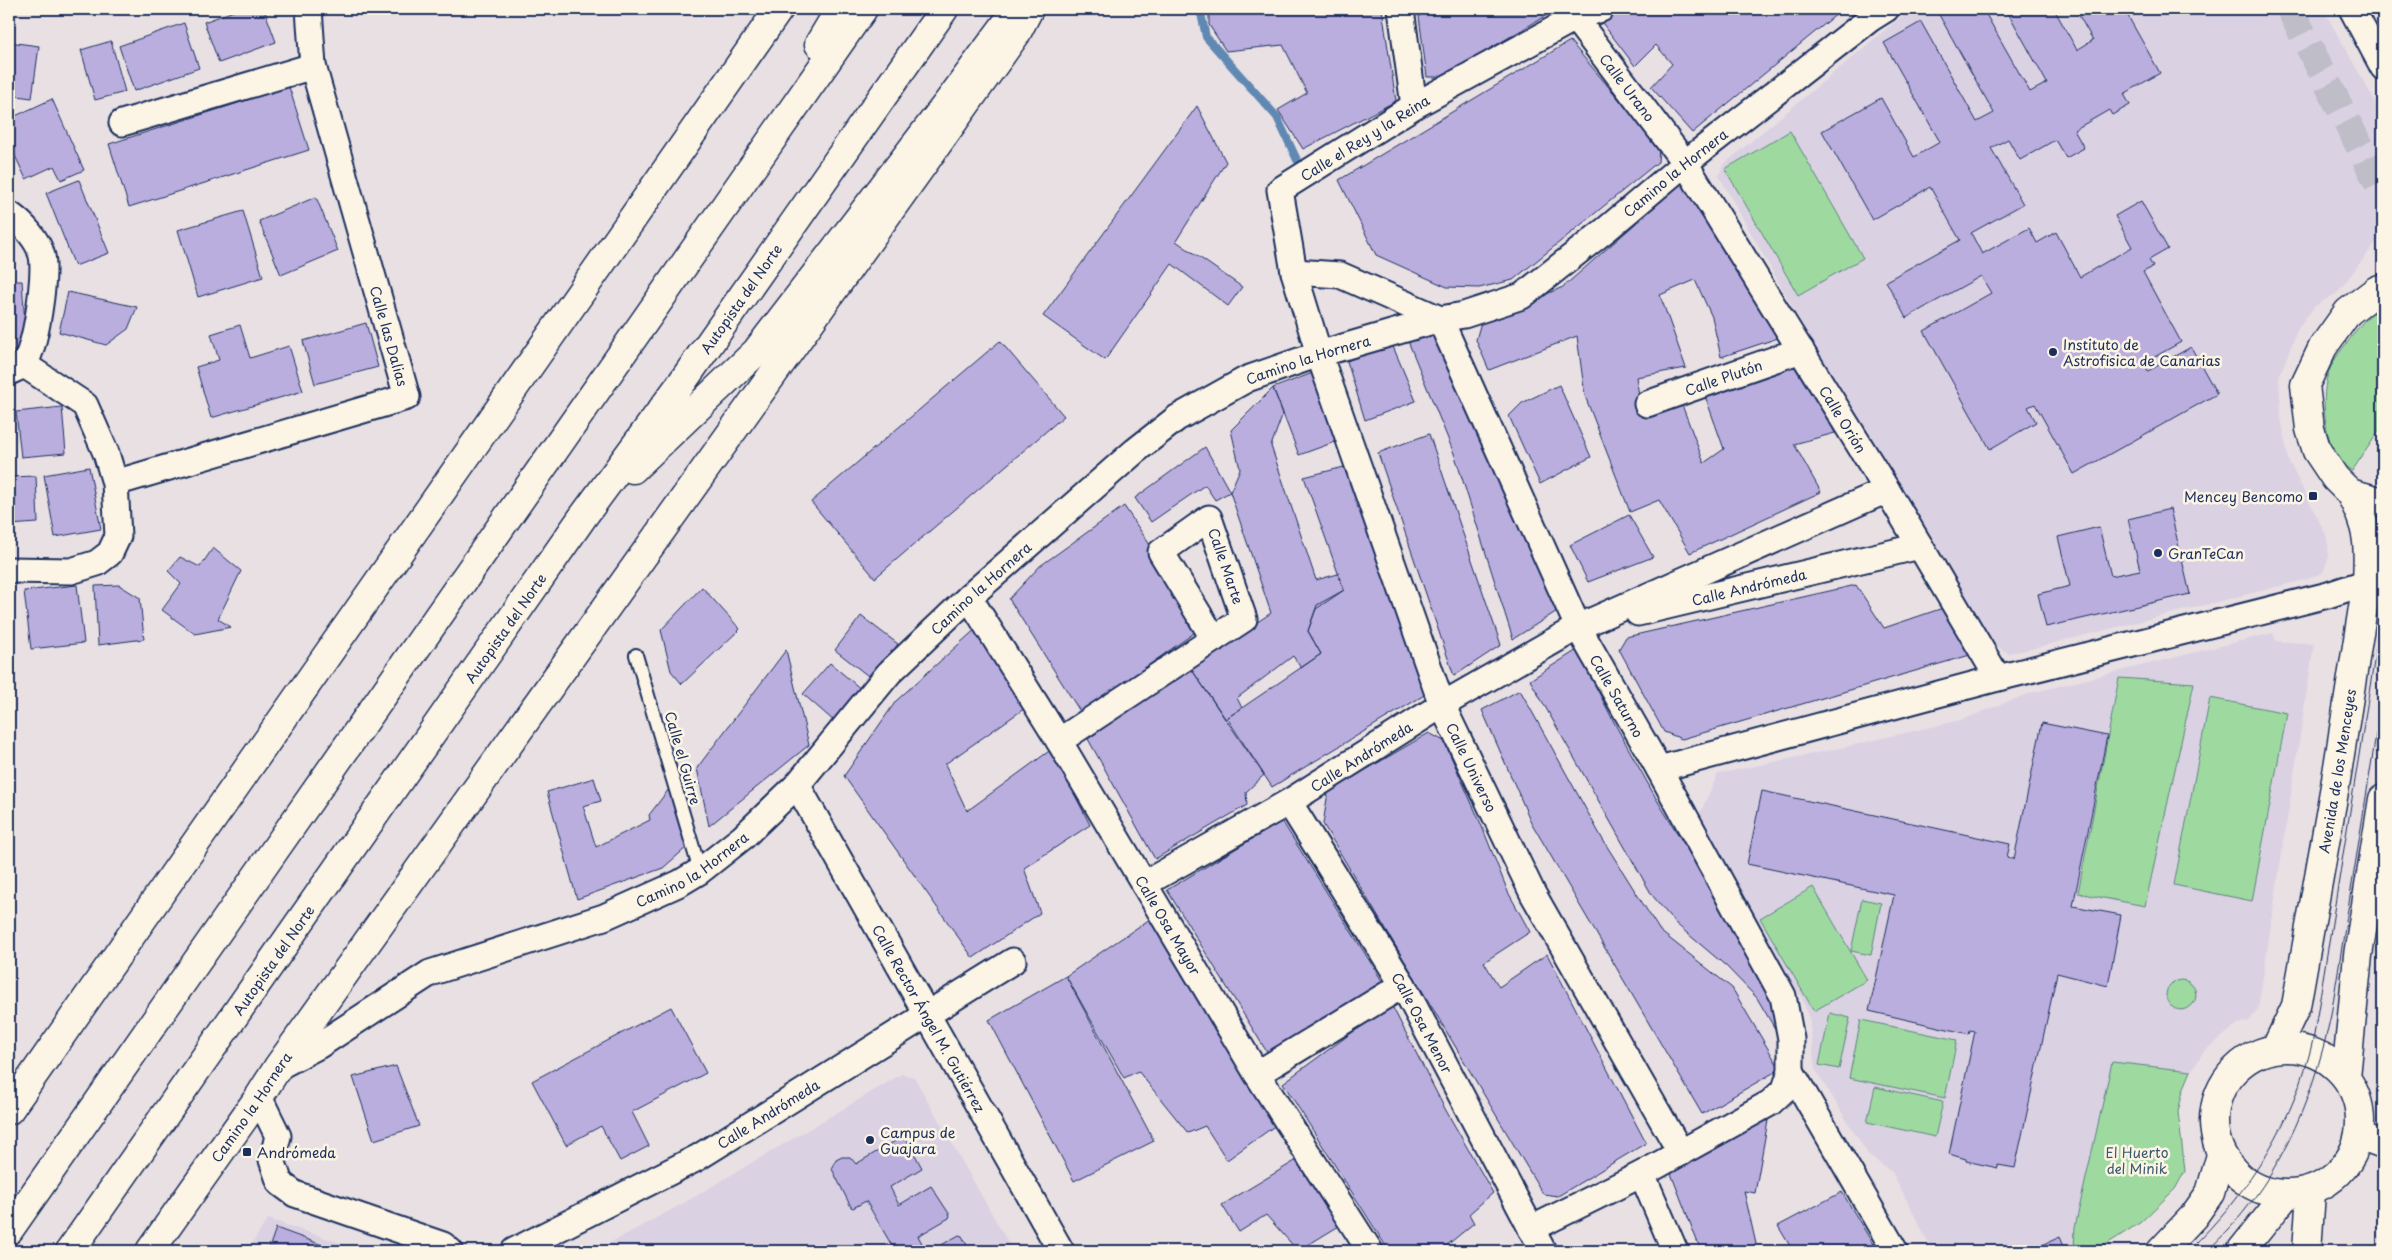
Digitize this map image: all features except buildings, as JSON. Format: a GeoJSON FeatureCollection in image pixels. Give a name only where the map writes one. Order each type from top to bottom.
{"type":"FeatureCollection","features":[{"type":"Feature","properties":{"kind":"main road"},"geometry":{"type":"LineString","coordinates":[[9,1110],[779,9]]}},
{"type":"Feature","properties":{"kind":"main road"},"geometry":{"type":"LineString","coordinates":[[697,247],[840,9]]}},
{"type":"Feature","properties":{"kind":"main road"},"geometry":{"type":"LineString","coordinates":[[9,1230],[864,9]]}},
{"type":"Feature","properties":{"kind":"main road","name":"Autopista del Norte"},"geometry":{"type":"LineString","coordinates":[[70,1251],[582,518],[688,373],[944,9]]}},
{"type":"Feature","properties":{"kind":"main road"},"geometry":{"type":"LineString","coordinates":[[582,518],[756,352],[949,101],[1017,9]]}},
{"type":"Feature","properties":{"kind":"main road"},"geometry":{"type":"LineString","coordinates":[[278,1067],[1011,42],[1029,9]]}},
{"type":"Feature","properties":{"kind":"main road","name":"Avenida de los Menceyes"},"geometry":{"type":"LineString","coordinates":[[2276,1048],[2296,1006],[2335,786],[2367,582],[2369,548],[2363,518],[2350,493],[2341,486],[2317,451],[2310,429],[2305,385],[2323,347],[2348,312],[2377,290],[2383,288]]}},
{"type":"Feature","properties":{"kind":"main road"},"geometry":{"type":"LineString","coordinates":[[2350,493],[2383,502]]}},
{"type":"Feature","properties":{"kind":"main road"},"geometry":{"type":"LineString","coordinates":[[2346,1077],[2358,955],[2383,799]]}},
{"type":"Feature","properties":{"kind":"main road"},"geometry":{"type":"LineString","coordinates":[[2242,1251],[2298,1194],[2333,1179],[2371,1140],[2356,1096],[2346,1077],[2322,1055],[2298,1048],[2276,1048],[2245,1060],[2226,1079],[2215,1105],[2215,1138],[2222,1155],[2260,1190],[2298,1194]]}},
{"type":"Feature","properties":{"kind":"main road","name":"Camino la Hornera"},"geometry":{"type":"LineString","coordinates":[[150,1251],[259,1098],[278,1067]]}},
{"type":"Feature","properties":{"kind":"main road"},"geometry":{"type":"LineString","coordinates":[[2160,1251],[2193,1217],[2210,1193],[2222,1155]]}},
{"type":"Feature","properties":{"kind":"main road"},"geometry":{"type":"LineString","coordinates":[[2298,1194],[2307,1251]]}},
{"type":"Feature","properties":{"kind":"street","name":"Calle las Dalias"},"geometry":{"type":"LineString","coordinates":[[115,483],[407,397],[313,66],[309,9]]}},
{"type":"Feature","properties":{"kind":"street"},"geometry":{"type":"LineString","coordinates":[[1401,9],[1414,106]]}},
{"type":"Feature","properties":{"kind":"street","name":"Calle el Rey y la Reina"},"geometry":{"type":"LineString","coordinates":[[1319,354],[1294,272],[1280,190],[1414,106],[1575,13],[1601,9]]}},
{"type":"Feature","properties":{"kind":"street","name":"Camino la Hornera"},"geometry":{"type":"LineString","coordinates":[[278,1067],[318,1046],[430,973],[604,917],[680,883],[700,871],[743,837],[797,785],[889,673],[969,597],[1135,452],[1177,418],[1247,380],[1319,354],[1440,319],[1464,316],[1522,296],[1685,164],[1870,19],[1886,9]]}},
{"type":"Feature","properties":{"kind":"street"},"geometry":{"type":"LineString","coordinates":[[2352,9],[2383,68]]}},
{"type":"Feature","properties":{"kind":"street","name":"Calle Urano"},"geometry":{"type":"LineString","coordinates":[[1575,13],[1685,164]]}},
{"type":"Feature","properties":{"kind":"street"},"geometry":{"type":"LineString","coordinates":[[122,123],[313,66]]}},
{"type":"Feature","properties":{"kind":"street","name":"Calle Orión"},"geometry":{"type":"LineString","coordinates":[[1685,164],[1888,490],[1998,678]]}},
{"type":"Feature","properties":{"kind":"street"},"geometry":{"type":"LineString","coordinates":[[9,214],[19,221],[35,240],[42,255],[43,276],[33,348],[16,368],[85,405],[106,453],[115,483],[118,536],[110,553],[97,564],[71,571],[9,570]]}},
{"type":"Feature","properties":{"kind":"street"},"geometry":{"type":"LineString","coordinates":[[1294,272],[1340,275],[1440,319]]}},
{"type":"Feature","properties":{"kind":"street","name":"Calle Saturno"},"geometry":{"type":"LineString","coordinates":[[1440,319],[1578,627],[1659,769],[1783,996],[1791,1039],[1791,1071]]}},
{"type":"Feature","properties":{"kind":"street","name":"Calle Plutón"},"geometry":{"type":"LineString","coordinates":[[1647,404],[1801,350]]}},
{"type":"Feature","properties":{"kind":"street","name":"Calle Universo"},"geometry":{"type":"LineString","coordinates":[[1319,354],[1442,705],[1533,894],[1681,1153]]}},
{"type":"Feature","properties":{"kind":"street","name":"Calle Andrómeda"},"geometry":{"type":"LineString","coordinates":[[1144,884],[1289,802],[1442,705],[1578,627],[1888,490]]}},
{"type":"Feature","properties":{"kind":"street","name":"Calle Andrómeda"},"geometry":{"type":"LineString","coordinates":[[1578,627],[1920,546]]}},
{"type":"Feature","properties":{"kind":"street"},"geometry":{"type":"LineString","coordinates":[[1659,769],[1998,678],[2328,595],[2367,582]]}},
{"type":"Feature","properties":{"kind":"street","name":"Calle Osa Mayor"},"geometry":{"type":"LineString","coordinates":[[969,597],[1060,741],[1257,1074],[1370,1251]]}},
{"type":"Feature","properties":{"kind":"street"},"geometry":{"type":"LineString","coordinates":[[1060,741],[1214,639]]}},
{"type":"Feature","properties":{"kind":"street","name":"Calle Rector Ángel M. Gutiérrez"},"geometry":{"type":"LineString","coordinates":[[797,785],[926,1015],[1062,1251]]}},
{"type":"Feature","properties":{"kind":"street","name":"Calle Osa Menor"},"geometry":{"type":"LineString","coordinates":[[1289,802],[1403,985],[1543,1251]]}},
{"type":"Feature","properties":{"kind":"street","name":"Calle Andrómeda"},"geometry":{"type":"LineString","coordinates":[[514,1251],[697,1158],[1013,961]]}},
{"type":"Feature","properties":{"kind":"street"},"geometry":{"type":"LineString","coordinates":[[1257,1074],[1403,985]]}},
{"type":"Feature","properties":{"kind":"street"},"geometry":{"type":"LineString","coordinates":[[1531,1229],[1642,1174],[1770,1103],[1785,1089],[1791,1071]]}},
{"type":"Feature","properties":{"kind":"street"},"geometry":{"type":"LineString","coordinates":[[1791,1071],[1895,1251]]}},
{"type":"Feature","properties":{"kind":"street"},"geometry":{"type":"LineString","coordinates":[[259,1098],[278,1136],[272,1160],[280,1183],[295,1194],[443,1245],[450,1251]]}},
{"type":"Feature","properties":{"kind":"street"},"geometry":{"type":"LineString","coordinates":[[1642,1174],[1675,1251]]}},
{"type":"Feature","properties":{"kind":"lane","name":"Calle el Guirre"},"geometry":{"type":"LineString","coordinates":[[636,655],[700,871]]}},
{"type":"Feature","properties":{"kind":"shaded area","name":"Instituto de Astrofisica de Canarias"},"geometry":{"type":"Polygon","coordinates":[[[1916,9],[2323,9],[2383,116],[2383,233],[2337,293],[2315,306],[2299,326],[2279,377],[2281,417],[2288,460],[2326,535],[2329,557],[2323,572],[2308,579],[2026,650],[2008,653],[1995,645],[1946,563],[1917,529],[1719,176],[1723,165],[1897,20],[1916,9]]]}},
{"type":"Feature","properties":{"kind":"shaded area"},"geometry":{"type":"Polygon","coordinates":[[[2273,633],[2276,641],[2314,644],[2258,1009],[2249,1021],[2238,1024],[2204,1051],[2191,1071],[2183,1090],[2178,1112],[2185,1171],[2175,1189],[2141,1222],[2096,1251],[1933,1251],[1892,1172],[1869,1156],[1815,1069],[1809,1016],[1801,997],[1698,818],[1718,774],[1961,720],[2031,693],[2273,633]]]}},
{"type":"Feature","properties":{"kind":"shaded area","name":"Campus de Guajara"},"geometry":{"type":"Polygon","coordinates":[[[902,1074],[914,1077],[1013,1251],[595,1251],[684,1203],[902,1074]]]}},
{"type":"Feature","properties":{"kind":"shaded area"},"geometry":{"type":"Polygon","coordinates":[[[268,1219],[365,1251],[247,1251],[268,1219]]]}},
{"type":"Feature","properties":{"kind":"green space"},"geometry":{"type":"Polygon","coordinates":[[[1790,131],[1863,258],[1798,295],[1725,169],[1790,131]]]}},
{"type":"Feature","properties":{"kind":"green space"},"geometry":{"type":"Polygon","coordinates":[[[2383,309],[2383,425],[2352,471],[2340,461],[2330,442],[2324,405],[2326,381],[2339,353],[2359,327],[2369,316],[2383,309]]]}},
{"type":"Feature","properties":{"kind":"green space"},"geometry":{"type":"Polygon","coordinates":[[[2119,678],[2194,683],[2145,906],[2078,893],[2119,678]]]}},
{"type":"Feature","properties":{"kind":"green space"},"geometry":{"type":"Polygon","coordinates":[[[2210,698],[2287,713],[2252,901],[2174,885],[2210,698]]]}},
{"type":"Feature","properties":{"kind":"green space"},"geometry":{"type":"Polygon","coordinates":[[[1813,887],[1867,980],[1814,1011],[1760,918],[1813,887]]]}},
{"type":"Feature","properties":{"kind":"green space"},"geometry":{"type":"Polygon","coordinates":[[[1862,899],[1881,903],[1871,955],[1851,951],[1862,899]]]}},
{"type":"Feature","properties":{"kind":"green space"},"geometry":{"type":"Polygon","coordinates":[[[2181,980],[2187,981],[2195,989],[2195,1001],[2187,1009],[2181,1010],[2175,1009],[2167,1001],[2166,995],[2167,989],[2175,981],[2181,980]]]}},
{"type":"Feature","properties":{"kind":"green space"},"geometry":{"type":"Polygon","coordinates":[[[1830,1013],[1850,1018],[1839,1069],[1819,1065],[1830,1013]]]}},
{"type":"Feature","properties":{"kind":"green space"},"geometry":{"type":"Polygon","coordinates":[[[1861,1020],[1957,1040],[1945,1098],[1849,1078],[1861,1020]]]}},
{"type":"Feature","properties":{"kind":"green space","name":"El Huerto del Minik"},"geometry":{"type":"Polygon","coordinates":[[[2112,1062],[2191,1071],[2183,1090],[2178,1112],[2185,1171],[2175,1189],[2141,1222],[2096,1251],[2074,1251],[2075,1227],[2112,1062]]]}},
{"type":"Feature","properties":{"kind":"green space"},"geometry":{"type":"Polygon","coordinates":[[[1875,1087],[1943,1102],[1935,1137],[1867,1122],[1875,1087]]]}},
{"type":"Feature","properties":{"kind":"waterway"},"geometry":{"type":"LineString","coordinates":[[1200,9],[1206,37],[1277,117],[1297,160]]}},
{"type":"Feature","properties":{"kind":"tunnel"},"geometry":{"type":"LineString","coordinates":[[2290,9],[2383,193]]}},
{"type":"Feature","properties":{"kind":"tram line"},"geometry":{"type":"LineString","coordinates":[[2188,1251],[2231,1204],[2268,1152],[2283,1125],[2306,1066],[2314,1035],[2383,606]]}},
{"type":"Feature","properties":{"kind":"tram line"},"geometry":{"type":"LineString","coordinates":[[2207,1251],[2253,1200],[2272,1172],[2302,1112],[2313,1081],[2331,1015],[2383,691]]}},
{"type":"Feature","properties":{"kind":"place","name":"Instituto de Astrofisica de Canarias"},"geometry":{"type":"Point","coordinates":[2053,352]}},
{"type":"Feature","properties":{"kind":"place","name":"Mencey Bencomo"},"geometry":{"type":"Point","coordinates":[2313,496]}},
{"type":"Feature","properties":{"kind":"place","name":"GranTeCan"},"geometry":{"type":"Point","coordinates":[2158,553]}},
{"type":"Feature","properties":{"kind":"place","name":"Campus de Guajara"},"geometry":{"type":"Point","coordinates":[870,1140]}},
{"type":"Feature","properties":{"kind":"place","name":"Andrómeda"},"geometry":{"type":"Point","coordinates":[247,1152]}}]}
